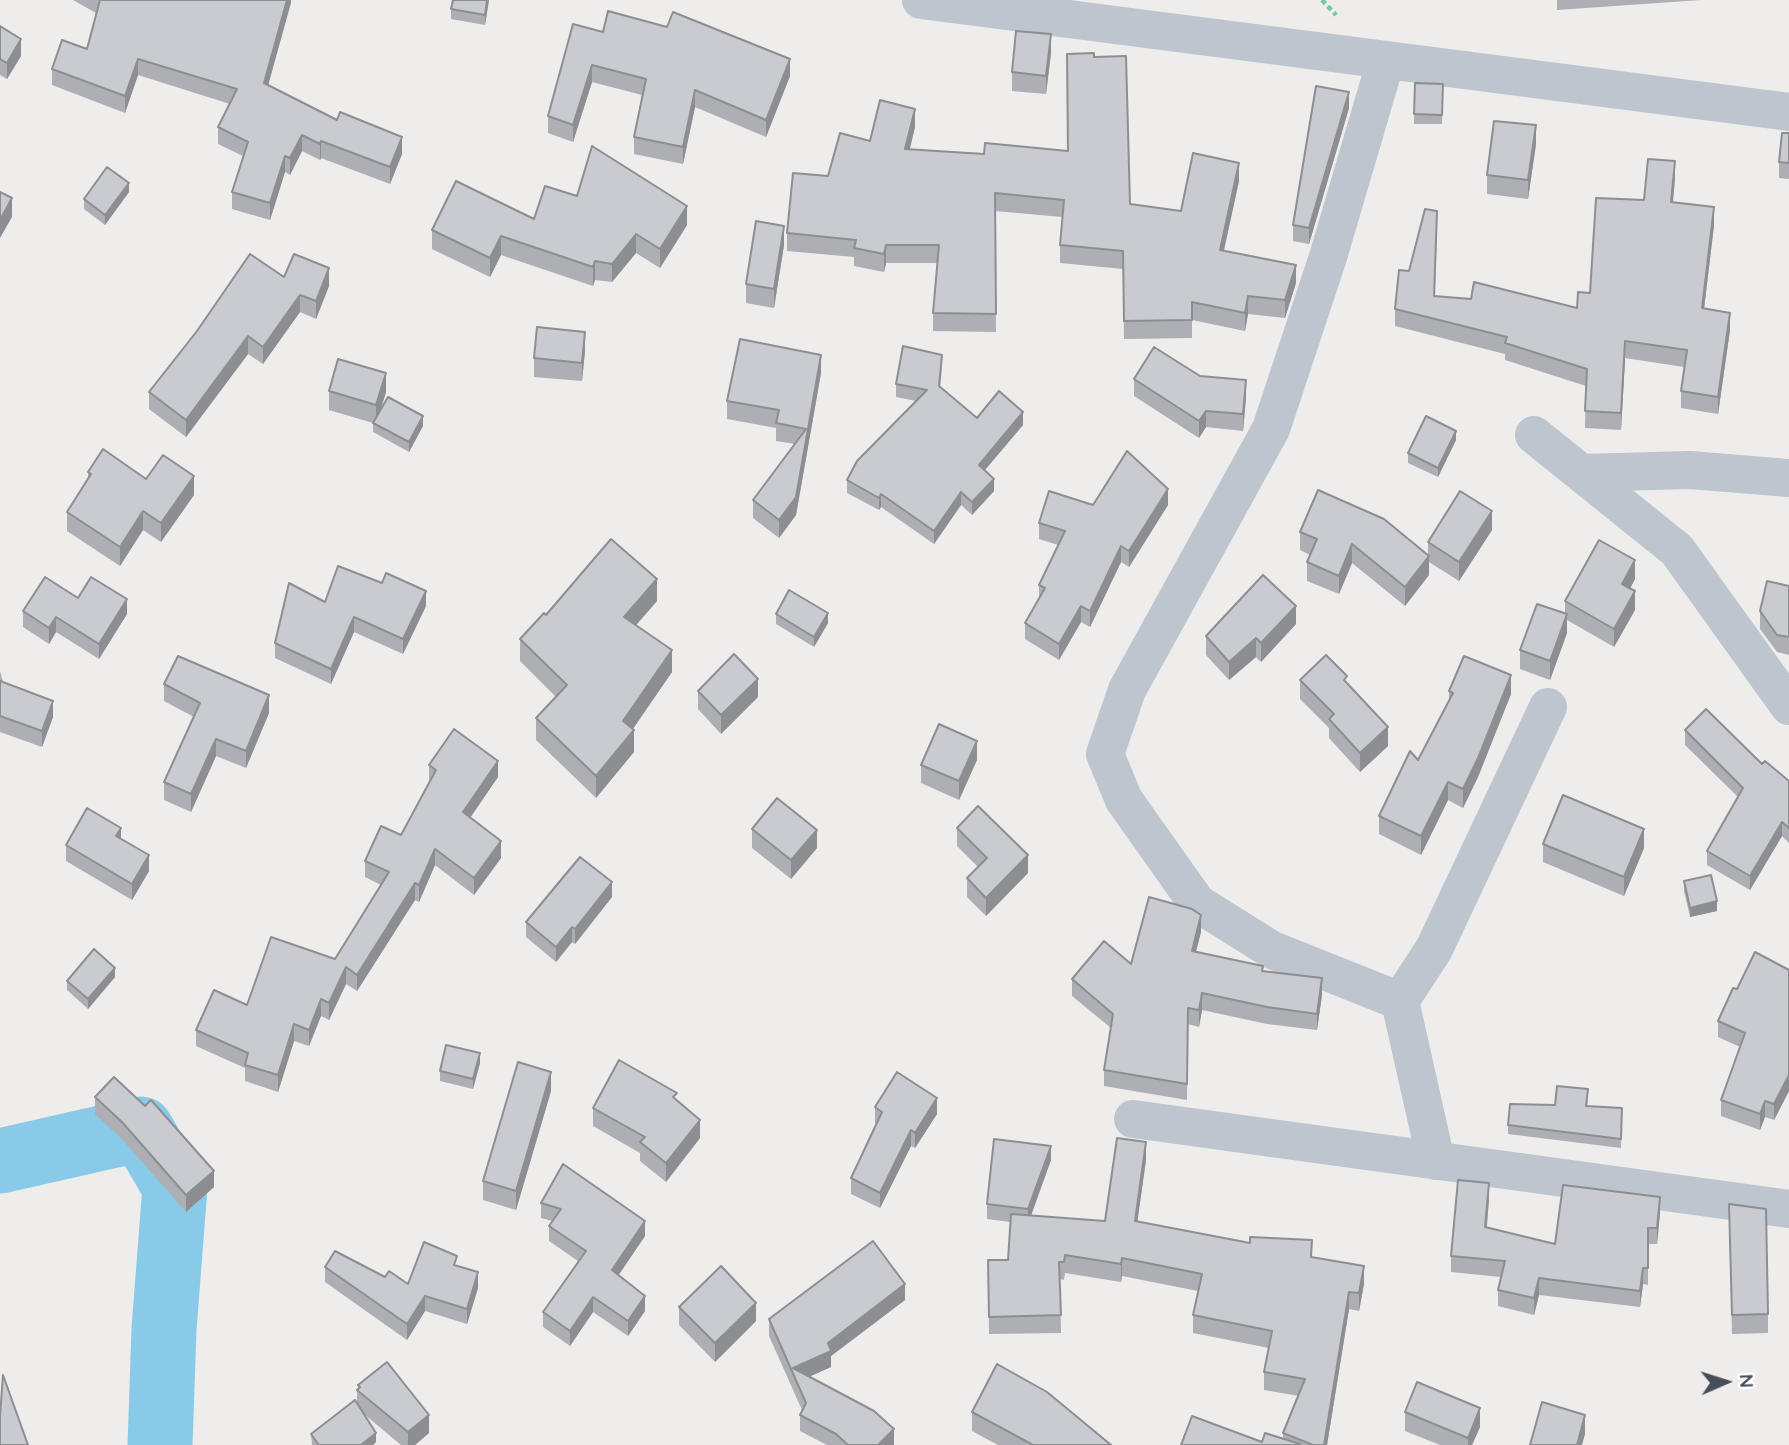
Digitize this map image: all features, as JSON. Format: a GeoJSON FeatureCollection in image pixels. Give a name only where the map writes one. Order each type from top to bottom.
{"type":"FeatureCollection","features":[{"type":"Feature","properties":{"kind":"street"},"geometry":{"type":"LineString","coordinates":[[921,0],[1789,112]]}},
{"type":"Feature","properties":{"kind":"street"},"geometry":{"type":"LineString","coordinates":[[1386,60],[1328,257],[1271,429],[1127,690],[1105,754],[1124,800],[1197,903],[1272,950],[1400,1001]]}},
{"type":"Feature","properties":{"kind":"street"},"geometry":{"type":"LineString","coordinates":[[1534,435],[1677,550],[1789,706]]}},
{"type":"Feature","properties":{"kind":"street"},"geometry":{"type":"LineString","coordinates":[[1581,472],[1690,470],[1789,478]]}},
{"type":"Feature","properties":{"kind":"street"},"geometry":{"type":"LineString","coordinates":[[1436,1161],[1400,1001],[1434,949],[1548,707]]}},
{"type":"Feature","properties":{"kind":"street"},"geometry":{"type":"LineString","coordinates":[[1133,1119],[1789,1209]]}},
{"type":"Feature","properties":{"kind":"building"},"geometry":{"type":"Polygon","coordinates":[[[100,0],[287,0],[264,83],[337,120],[340,112],[402,137],[390,167],[321,141],[320,144],[302,135],[290,158],[285,156],[270,203],[232,192],[248,142],[218,127],[237,89],[138,59],[125,96],[52,69],[62,40],[87,49],[100,0]]]}},
{"type":"Feature","properties":{"kind":"building"},"geometry":{"type":"Polygon","coordinates":[[[453,0],[487,0],[485,15],[451,9],[453,0]]]}},
{"type":"Feature","properties":{"kind":"building"},"geometry":{"type":"Polygon","coordinates":[[[608,11],[667,27],[673,12],[790,59],[766,120],[695,90],[683,147],[634,137],[646,79],[592,65],[573,125],[548,116],[573,24],[603,32],[608,11]]]}},
{"type":"Feature","properties":{"kind":"building"},"geometry":{"type":"Polygon","coordinates":[[[0,26],[21,39],[7,63],[0,59],[0,26]]]}},
{"type":"Feature","properties":{"kind":"building"},"geometry":{"type":"Polygon","coordinates":[[[1016,31],[1051,34],[1046,76],[1012,72],[1016,31]]]}},
{"type":"Feature","properties":{"kind":"building"},"geometry":{"type":"Polygon","coordinates":[[[1094,53],[1094,57],[1126,56],[1130,204],[1181,211],[1193,153],[1239,163],[1220,250],[1296,265],[1285,300],[1248,296],[1245,313],[1192,302],[1192,320],[1124,321],[1123,251],[1060,245],[1064,200],[995,193],[996,314],[933,313],[939,245],[886,245],[884,254],[854,248],[856,240],[787,233],[793,173],[828,176],[840,133],[870,141],[880,100],[915,109],[905,149],[984,154],[985,143],[1068,151],[1067,54],[1094,53]]]}},
{"type":"Feature","properties":{"kind":"building"},"geometry":{"type":"Polygon","coordinates":[[[1415,83],[1443,84],[1442,115],[1414,114],[1415,83]]]}},
{"type":"Feature","properties":{"kind":"building"},"geometry":{"type":"Polygon","coordinates":[[[1316,86],[1349,92],[1309,228],[1293,225],[1316,86]]]}},
{"type":"Feature","properties":{"kind":"building"},"geometry":{"type":"Polygon","coordinates":[[[1494,121],[1536,125],[1528,180],[1487,175],[1494,121]]]}},
{"type":"Feature","properties":{"kind":"building"},"geometry":{"type":"Polygon","coordinates":[[[1782,133],[1789,133],[1789,163],[1779,162],[1782,133]]]}},
{"type":"Feature","properties":{"kind":"building"},"geometry":{"type":"Polygon","coordinates":[[[592,146],[687,206],[660,249],[636,234],[612,264],[595,261],[593,267],[501,236],[490,258],[432,230],[456,181],[534,219],[545,186],[577,196],[592,146]]]}},
{"type":"Feature","properties":{"kind":"building"},"geometry":{"type":"Polygon","coordinates":[[[1648,159],[1675,161],[1671,202],[1714,207],[1702,308],[1730,313],[1718,397],[1681,391],[1687,350],[1625,341],[1621,413],[1585,411],[1587,369],[1505,343],[1507,337],[1395,309],[1399,270],[1409,271],[1425,209],[1437,211],[1434,296],[1471,299],[1474,282],[1577,308],[1578,292],[1590,293],[1596,198],[1644,200],[1648,159]]]}},
{"type":"Feature","properties":{"kind":"building"},"geometry":{"type":"Polygon","coordinates":[[[107,167],[129,183],[105,215],[84,199],[107,167]]]}},
{"type":"Feature","properties":{"kind":"building"},"geometry":{"type":"Polygon","coordinates":[[[0,192],[12,198],[0,220],[0,192]]]}},
{"type":"Feature","properties":{"kind":"building"},"geometry":{"type":"Polygon","coordinates":[[[756,221],[784,226],[774,289],[746,284],[756,221]]]}},
{"type":"Feature","properties":{"kind":"building"},"geometry":{"type":"Polygon","coordinates":[[[250,254],[284,277],[294,254],[329,268],[316,301],[300,295],[263,347],[248,336],[186,420],[149,392],[197,331],[250,254]]]}},
{"type":"Feature","properties":{"kind":"building"},"geometry":{"type":"Polygon","coordinates":[[[537,327],[585,332],[582,363],[534,358],[537,327]]]}},
{"type":"Feature","properties":{"kind":"building"},"geometry":{"type":"Polygon","coordinates":[[[740,339],[821,355],[796,497],[779,520],[753,500],[806,429],[776,423],[779,410],[727,401],[740,339]]]}},
{"type":"Feature","properties":{"kind":"building"},"geometry":{"type":"Polygon","coordinates":[[[903,346],[942,355],[939,386],[977,418],[999,391],[1023,412],[979,465],[994,479],[972,502],[961,492],[934,531],[881,494],[879,498],[847,480],[857,461],[927,390],[896,384],[903,346]]]}},
{"type":"Feature","properties":{"kind":"building"},"geometry":{"type":"Polygon","coordinates":[[[1154,347],[1200,376],[1246,380],[1243,414],[1206,411],[1199,421],[1134,379],[1154,347]]]}},
{"type":"Feature","properties":{"kind":"building"},"geometry":{"type":"Polygon","coordinates":[[[338,359],[386,373],[376,405],[329,391],[338,359]]]}},
{"type":"Feature","properties":{"kind":"building"},"geometry":{"type":"Polygon","coordinates":[[[388,397],[423,416],[409,442],[373,423],[388,397]]]}},
{"type":"Feature","properties":{"kind":"building"},"geometry":{"type":"Polygon","coordinates":[[[1426,416],[1456,431],[1438,468],[1408,453],[1426,416]]]}},
{"type":"Feature","properties":{"kind":"building"},"geometry":{"type":"Polygon","coordinates":[[[103,449],[146,479],[163,455],[194,476],[161,523],[143,511],[120,547],[67,512],[103,449]]]}},
{"type":"Feature","properties":{"kind":"building"},"geometry":{"type":"Polygon","coordinates":[[[1127,451],[1168,489],[1129,551],[1121,546],[1090,611],[1081,606],[1059,644],[1025,623],[1045,588],[1039,585],[1065,531],[1039,523],[1049,491],[1093,505],[1127,451]]]}},
{"type":"Feature","properties":{"kind":"building"},"geometry":{"type":"Polygon","coordinates":[[[1318,490],[1384,519],[1429,556],[1405,587],[1352,544],[1339,576],[1307,562],[1317,539],[1300,532],[1318,490]]]}},
{"type":"Feature","properties":{"kind":"building"},"geometry":{"type":"Polygon","coordinates":[[[1460,491],[1492,511],[1459,562],[1428,542],[1460,491]]]}},
{"type":"Feature","properties":{"kind":"building"},"geometry":{"type":"Polygon","coordinates":[[[611,539],[657,579],[624,617],[672,650],[623,721],[634,730],[596,776],[536,718],[567,685],[520,639],[544,613],[546,615],[611,539]]]}},
{"type":"Feature","properties":{"kind":"building"},"geometry":{"type":"Polygon","coordinates":[[[1599,540],[1635,560],[1622,584],[1635,591],[1614,629],[1565,601],[1599,540]]]}},
{"type":"Feature","properties":{"kind":"building"},"geometry":{"type":"Polygon","coordinates":[[[338,566],[382,583],[386,573],[426,591],[403,639],[354,617],[331,669],[275,643],[289,583],[325,602],[338,566]]]}},
{"type":"Feature","properties":{"kind":"building"},"geometry":{"type":"Polygon","coordinates":[[[1263,575],[1296,606],[1261,643],[1256,638],[1229,662],[1206,636],[1263,575]]]}},
{"type":"Feature","properties":{"kind":"building"},"geometry":{"type":"Polygon","coordinates":[[[45,577],[78,598],[91,577],[127,599],[99,644],[56,617],[49,628],[23,611],[45,577]]]}},
{"type":"Feature","properties":{"kind":"building"},"geometry":{"type":"Polygon","coordinates":[[[1767,581],[1789,586],[1789,637],[1777,635],[1760,611],[1767,581]]]}},
{"type":"Feature","properties":{"kind":"building"},"geometry":{"type":"Polygon","coordinates":[[[789,590],[828,613],[814,637],[776,614],[789,590]]]}},
{"type":"Feature","properties":{"kind":"building"},"geometry":{"type":"Polygon","coordinates":[[[1537,604],[1567,614],[1550,661],[1520,650],[1537,604]]]}},
{"type":"Feature","properties":{"kind":"building"},"geometry":{"type":"Polygon","coordinates":[[[734,654],[758,679],[721,715],[698,691],[734,654]]]}},
{"type":"Feature","properties":{"kind":"building"},"geometry":{"type":"Polygon","coordinates":[[[1326,655],[1347,676],[1344,680],[1388,727],[1360,753],[1329,719],[1334,714],[1300,680],[1326,655]]]}},
{"type":"Feature","properties":{"kind":"building"},"geometry":{"type":"Polygon","coordinates":[[[178,656],[269,695],[246,751],[216,739],[191,794],[164,782],[200,703],[164,684],[178,656]]]}},
{"type":"Feature","properties":{"kind":"building"},"geometry":{"type":"Polygon","coordinates":[[[1464,656],[1511,675],[1463,789],[1448,782],[1421,836],[1379,816],[1410,751],[1418,760],[1453,693],[1449,691],[1464,656]]]}},
{"type":"Feature","properties":{"kind":"building"},"geometry":{"type":"Polygon","coordinates":[[[0,681],[53,701],[42,731],[0,716],[0,681]]]}},
{"type":"Feature","properties":{"kind":"building"},"geometry":{"type":"Polygon","coordinates":[[[1706,709],[1762,764],[1765,761],[1789,781],[1789,828],[1782,822],[1750,876],[1707,851],[1743,788],[1685,730],[1706,709]]]}},
{"type":"Feature","properties":{"kind":"building"},"geometry":{"type":"Polygon","coordinates":[[[939,724],[977,741],[959,781],[921,765],[939,724]]]}},
{"type":"Feature","properties":{"kind":"building"},"geometry":{"type":"Polygon","coordinates":[[[454,729],[498,761],[463,812],[501,841],[474,878],[435,849],[419,885],[415,883],[357,975],[346,967],[329,1003],[321,999],[309,1030],[294,1024],[278,1075],[245,1065],[248,1053],[196,1030],[214,990],[247,1005],[271,937],[335,959],[389,872],[365,861],[381,826],[401,835],[436,770],[429,765],[454,729]]]}},
{"type":"Feature","properties":{"kind":"building"},"geometry":{"type":"Polygon","coordinates":[[[1563,795],[1644,829],[1624,877],[1543,844],[1563,795]]]}},
{"type":"Feature","properties":{"kind":"building"},"geometry":{"type":"Polygon","coordinates":[[[777,798],[817,830],[791,860],[752,829],[777,798]]]}},
{"type":"Feature","properties":{"kind":"building"},"geometry":{"type":"Polygon","coordinates":[[[978,806],[1028,855],[986,898],[967,878],[987,858],[957,828],[978,806]]]}},
{"type":"Feature","properties":{"kind":"building"},"geometry":{"type":"Polygon","coordinates":[[[87,808],[121,828],[116,836],[149,855],[132,884],[66,845],[87,808]]]}},
{"type":"Feature","properties":{"kind":"building"},"geometry":{"type":"Polygon","coordinates":[[[580,857],[612,882],[575,929],[572,927],[556,947],[526,922],[580,857]]]}},
{"type":"Feature","properties":{"kind":"building"},"geometry":{"type":"Polygon","coordinates":[[[1711,875],[1717,901],[1690,908],[1684,881],[1711,875]]]}},
{"type":"Feature","properties":{"kind":"building"},"geometry":{"type":"Polygon","coordinates":[[[1149,897],[1192,909],[1201,915],[1192,951],[1263,966],[1262,971],[1322,978],[1317,1014],[1202,993],[1199,1010],[1188,1008],[1187,1084],[1104,1070],[1113,1014],[1072,979],[1104,941],[1131,964],[1149,897]]]}},
{"type":"Feature","properties":{"kind":"building"},"geometry":{"type":"Polygon","coordinates":[[[94,949],[115,968],[88,999],[67,981],[94,949]]]}},
{"type":"Feature","properties":{"kind":"building"},"geometry":{"type":"Polygon","coordinates":[[[1755,952],[1789,970],[1789,1075],[1774,1104],[1765,1101],[1760,1114],[1721,1100],[1745,1033],[1718,1021],[1733,988],[1737,989],[1755,952]]]}},
{"type":"Feature","properties":{"kind":"building"},"geometry":{"type":"Polygon","coordinates":[[[446,1045],[480,1053],[473,1079],[440,1071],[446,1045]]]}},
{"type":"Feature","properties":{"kind":"building"},"geometry":{"type":"Polygon","coordinates":[[[619,1060],[677,1093],[673,1097],[700,1120],[666,1163],[640,1142],[645,1137],[593,1108],[619,1060]]]}},
{"type":"Feature","properties":{"kind":"building"},"geometry":{"type":"Polygon","coordinates":[[[518,1062],[551,1072],[516,1191],[483,1181],[518,1062]]]}},
{"type":"Feature","properties":{"kind":"building"},"geometry":{"type":"Polygon","coordinates":[[[897,1072],[937,1098],[915,1133],[911,1130],[880,1193],[851,1178],[882,1112],[875,1107],[897,1072]]]}},
{"type":"Feature","properties":{"kind":"building"},"geometry":{"type":"Polygon","coordinates":[[[114,1077],[145,1106],[151,1100],[214,1171],[186,1195],[122,1122],[95,1097],[114,1077]]]}},
{"type":"Feature","properties":{"kind":"building"},"geometry":{"type":"Polygon","coordinates":[[[1557,1086],[1588,1089],[1586,1106],[1622,1108],[1621,1139],[1508,1125],[1510,1104],[1555,1105],[1557,1086]]]}},
{"type":"Feature","properties":{"kind":"building"},"geometry":{"type":"Polygon","coordinates":[[[1117,1138],[1146,1142],[1135,1221],[1250,1243],[1250,1237],[1312,1240],[1311,1257],[1364,1266],[1359,1293],[1349,1292],[1324,1445],[1313,1445],[1283,1433],[1305,1379],[1264,1372],[1272,1331],[1193,1315],[1202,1274],[1122,1258],[1121,1264],[1065,1255],[1064,1262],[1059,1262],[1061,1315],[989,1317],[988,1260],[1008,1260],[1011,1214],[1105,1221],[1117,1138]]]}},
{"type":"Feature","properties":{"kind":"building"},"geometry":{"type":"Polygon","coordinates":[[[994,1139],[1051,1146],[1028,1209],[987,1204],[994,1139]]]}},
{"type":"Feature","properties":{"kind":"building"},"geometry":{"type":"Polygon","coordinates":[[[563,1164],[645,1221],[612,1270],[645,1296],[628,1321],[593,1297],[570,1331],[543,1312],[586,1251],[549,1226],[561,1209],[541,1203],[563,1164]]]}},
{"type":"Feature","properties":{"kind":"building"},"geometry":{"type":"Polygon","coordinates":[[[1458,1180],[1489,1183],[1485,1227],[1555,1244],[1563,1185],[1660,1197],[1657,1228],[1648,1228],[1648,1268],[1643,1268],[1640,1291],[1539,1278],[1534,1298],[1498,1290],[1505,1261],[1451,1256],[1458,1180]]]}},
{"type":"Feature","properties":{"kind":"building"},"geometry":{"type":"Polygon","coordinates":[[[1729,1204],[1766,1209],[1768,1314],[1732,1315],[1729,1204]]]}},
{"type":"Feature","properties":{"kind":"building"},"geometry":{"type":"Polygon","coordinates":[[[873,1241],[905,1284],[828,1343],[831,1351],[793,1368],[874,1411],[894,1429],[878,1445],[848,1445],[836,1434],[800,1415],[806,1403],[769,1319],[873,1241]]]}},
{"type":"Feature","properties":{"kind":"building"},"geometry":{"type":"Polygon","coordinates":[[[424,1242],[457,1256],[454,1265],[478,1272],[467,1309],[425,1296],[407,1324],[325,1267],[335,1251],[385,1277],[389,1271],[408,1284],[424,1242]]]}},
{"type":"Feature","properties":{"kind":"building"},"geometry":{"type":"Polygon","coordinates":[[[721,1266],[756,1303],[715,1343],[679,1307],[721,1266]]]}},
{"type":"Feature","properties":{"kind":"building"},"geometry":{"type":"Polygon","coordinates":[[[387,1362],[429,1415],[408,1432],[357,1390],[360,1387],[358,1385],[387,1362]]]}},
{"type":"Feature","properties":{"kind":"building"},"geometry":{"type":"Polygon","coordinates":[[[997,1364],[1047,1392],[1111,1445],[1033,1445],[972,1412],[997,1364]]]}},
{"type":"Feature","properties":{"kind":"building"},"geometry":{"type":"Polygon","coordinates":[[[3,1375],[28,1445],[0,1445],[3,1375]]]}},
{"type":"Feature","properties":{"kind":"building"},"geometry":{"type":"Polygon","coordinates":[[[1417,1382],[1480,1408],[1468,1438],[1405,1412],[1417,1382]]]}},
{"type":"Feature","properties":{"kind":"building"},"geometry":{"type":"Polygon","coordinates":[[[355,1400],[376,1433],[361,1445],[319,1445],[311,1434],[355,1400]]]}},
{"type":"Feature","properties":{"kind":"building"},"geometry":{"type":"Polygon","coordinates":[[[1542,1402],[1585,1415],[1577,1445],[1530,1445],[1542,1402]]]}},
{"type":"Feature","properties":{"kind":"building"},"geometry":{"type":"Polygon","coordinates":[[[1192,1416],[1262,1442],[1265,1433],[1300,1444],[1181,1445],[1192,1416]]]}},
{"type":"Feature","properties":{"kind":"waterway"},"geometry":{"type":"LineString","coordinates":[[0,1161],[141,1129],[175,1187],[164,1329],[160,1445]]}}]}
